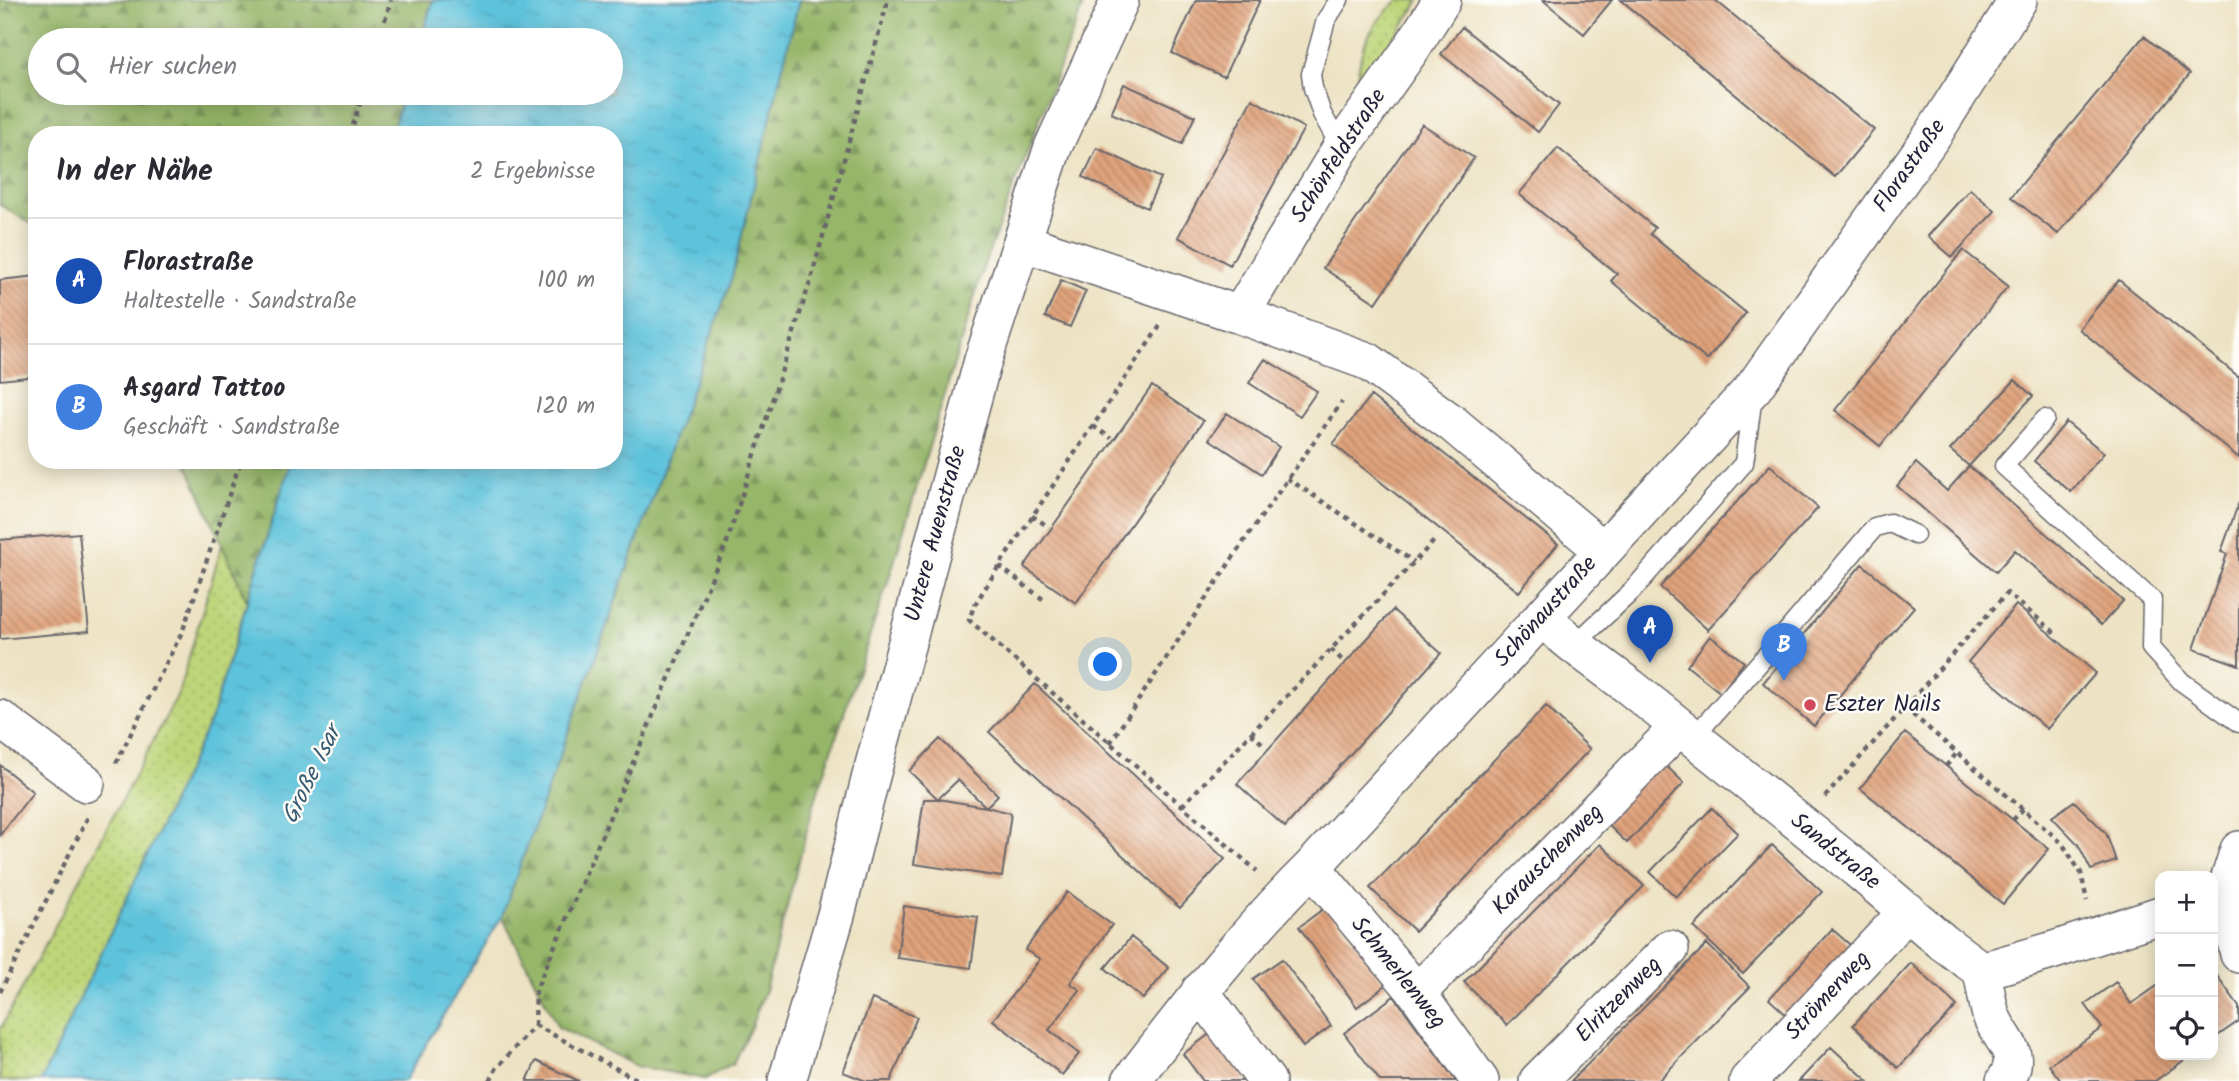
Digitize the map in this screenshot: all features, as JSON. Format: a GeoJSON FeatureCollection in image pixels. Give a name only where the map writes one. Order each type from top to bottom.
{"type":"FeatureCollection","features":[{"type":"Feature","properties":{"kind":"street","name":"Untere Auenstraße"},"geometry":{"type":"LineString","coordinates":[[787,1081],[836,915],[983,360],[1053,147],[1120,0]]}},
{"type":"Feature","properties":{"kind":"street","name":"Schönfeldstraße"},"geometry":{"type":"LineString","coordinates":[[1240,315],[1341,148],[1411,49],[1441,0]]}},
{"type":"Feature","properties":{"kind":"street","name":"Florastraße"},"geometry":{"type":"LineString","coordinates":[[1603,550],[1754,387],[1934,133],[2018,0]]}},
{"type":"Feature","properties":{"kind":"street","name":"Schönaustraße"},"geometry":{"type":"LineString","coordinates":[[1021,242],[1240,315],[1367,361],[1453,424],[1603,550],[1284,895],[1200,991],[1131,1081]]}},
{"type":"Feature","properties":{"kind":"street","name":"Sandstraße"},"geometry":{"type":"LineString","coordinates":[[1541,618],[1982,971]]}},
{"type":"Feature","properties":{"kind":"street"},"geometry":{"type":"LineString","coordinates":[[0,719],[97,786]]}},
{"type":"Feature","properties":{"kind":"street","name":"Karauschenweg"},"geometry":{"type":"LineString","coordinates":[[1417,993],[1686,733]]}},
{"type":"Feature","properties":{"kind":"street"},"geometry":{"type":"LineString","coordinates":[[2239,850],[2226,898],[2239,954]]}},
{"type":"Feature","properties":{"kind":"street","name":"Schmerlenweg"},"geometry":{"type":"LineString","coordinates":[[1312,867],[1417,993],[1480,1081]]}},
{"type":"Feature","properties":{"kind":"street","name":"Strömerweg"},"geometry":{"type":"LineString","coordinates":[[1748,1081],[1908,911]]}},
{"type":"Feature","properties":{"kind":"street"},"geometry":{"type":"LineString","coordinates":[[2005,1081],[2012,1066],[2011,1051],[1992,1017],[1982,971],[2155,917]]}},
{"type":"Feature","properties":{"kind":"street","name":"Elritzenweg"},"geometry":{"type":"LineString","coordinates":[[1538,1081],[1670,949]]}},
{"type":"Feature","properties":{"kind":"street"},"geometry":{"type":"LineString","coordinates":[[1200,991],[1267,1081]]}},
{"type":"Feature","properties":{"kind":"lane"},"geometry":{"type":"LineString","coordinates":[[1339,0],[1326,20],[1311,74],[1322,114],[1341,148]]}},
{"type":"Feature","properties":{"kind":"lane"},"geometry":{"type":"LineString","coordinates":[[1574,645],[1632,591],[1744,463],[1754,387]]}},
{"type":"Feature","properties":{"kind":"lane"},"geometry":{"type":"LineString","coordinates":[[2045,419],[2004,466],[2152,600],[2151,648],[2182,682],[2239,723]]}},
{"type":"Feature","properties":{"kind":"lane"},"geometry":{"type":"LineString","coordinates":[[1686,733],[1875,527],[1890,523],[1914,535]]}},
{"type":"Feature","properties":{"kind":"path"},"geometry":{"type":"LineString","coordinates":[[383,28],[391,0]]}},
{"type":"Feature","properties":{"kind":"path"},"geometry":{"type":"LineString","coordinates":[[490,1081],[496,1069],[535,1025],[536,990],[727,542],[811,279],[888,0]]}},
{"type":"Feature","properties":{"kind":"path"},"geometry":{"type":"LineString","coordinates":[[353,126],[359,105]]}},
{"type":"Feature","properties":{"kind":"path"},"geometry":{"type":"LineString","coordinates":[[1181,295],[999,566],[974,606],[970,620],[1284,895]]}},
{"type":"Feature","properties":{"kind":"path"},"geometry":{"type":"LineString","coordinates":[[1110,743],[1287,478],[1342,402]]}},
{"type":"Feature","properties":{"kind":"path"},"geometry":{"type":"LineString","coordinates":[[1093,426],[1111,438]]}},
{"type":"Feature","properties":{"kind":"path"},"geometry":{"type":"LineString","coordinates":[[0,992],[97,786],[183,630],[239,469]]}},
{"type":"Feature","properties":{"kind":"path"},"geometry":{"type":"LineString","coordinates":[[1287,478],[1414,562]]}},
{"type":"Feature","properties":{"kind":"path"},"geometry":{"type":"LineString","coordinates":[[1032,516],[1049,527]]}},
{"type":"Feature","properties":{"kind":"path"},"geometry":{"type":"LineString","coordinates":[[1182,806],[1435,540]]}},
{"type":"Feature","properties":{"kind":"path"},"geometry":{"type":"LineString","coordinates":[[999,566],[1044,600]]}},
{"type":"Feature","properties":{"kind":"path"},"geometry":{"type":"LineString","coordinates":[[1801,824],[2007,593],[2053,631],[2049,632]]}},
{"type":"Feature","properties":{"kind":"path"},"geometry":{"type":"LineString","coordinates":[[1331,649],[1343,661]]}},
{"type":"Feature","properties":{"kind":"path"},"geometry":{"type":"LineString","coordinates":[[1905,708],[2062,843],[2081,873],[2094,936]]}},
{"type":"Feature","properties":{"kind":"path"},"geometry":{"type":"LineString","coordinates":[[1251,733],[1265,746]]}},
{"type":"Feature","properties":{"kind":"path"},"geometry":{"type":"LineString","coordinates":[[1946,766],[1957,754]]}},
{"type":"Feature","properties":{"kind":"path"},"geometry":{"type":"LineString","coordinates":[[2013,820],[2023,810]]}},
{"type":"Feature","properties":{"kind":"path"},"geometry":{"type":"LineString","coordinates":[[535,1025],[643,1081]]}},
{"type":"Feature","properties":{"kind":"green space"},"geometry":{"type":"Polygon","coordinates":[[[0,0],[433,0],[425,28],[28,28],[28,105],[400,105],[394,126],[28,126],[28,222],[0,205],[0,0]]]}},
{"type":"Feature","properties":{"kind":"green space"},"geometry":{"type":"Polygon","coordinates":[[[799,0],[1085,0],[984,265],[892,569],[813,807],[765,990],[733,1063],[705,1079],[636,1066],[558,1027],[502,916],[731,280],[799,0]]]}},
{"type":"Feature","properties":{"kind":"green space"},"geometry":{"type":"Polygon","coordinates":[[[1399,0],[1420,0],[1356,94],[1359,66],[1371,31],[1399,0]]]}},
{"type":"Feature","properties":{"kind":"green space"},"geometry":{"type":"Polygon","coordinates":[[[189,469],[288,469],[247,601],[189,469]]]}},
{"type":"Feature","properties":{"kind":"green space"},"geometry":{"type":"Polygon","coordinates":[[[222,545],[247,601],[211,719],[41,1081],[0,1081],[0,1030],[178,694],[222,545]]]}},
{"type":"Feature","properties":{"kind":"water","name":"Große Isar"},"geometry":{"type":"Polygon","coordinates":[[[433,0],[799,0],[731,280],[502,916],[405,1081],[41,1081],[211,719],[288,469],[623,469],[623,126],[394,126],[400,105],[623,105],[623,28],[425,28],[433,0]]]}},
{"type":"Feature","properties":{"kind":"building"},"geometry":{"type":"Polygon","coordinates":[[[1196,0],[1260,0],[1224,77],[1172,53],[1196,0]]]}},
{"type":"Feature","properties":{"kind":"building"},"geometry":{"type":"Polygon","coordinates":[[[1543,0],[1612,0],[1584,34],[1543,0]]]}},
{"type":"Feature","properties":{"kind":"building"},"geometry":{"type":"Polygon","coordinates":[[[1621,0],[1715,0],[1874,130],[1835,177],[1621,0]]]}},
{"type":"Feature","properties":{"kind":"building"},"geometry":{"type":"Polygon","coordinates":[[[1462,27],[1559,105],[1538,132],[1441,54],[1462,27]]]}},
{"type":"Feature","properties":{"kind":"building"},"geometry":{"type":"Polygon","coordinates":[[[2144,36],[2190,74],[2058,234],[2011,197],[2144,36]]]}},
{"type":"Feature","properties":{"kind":"building"},"geometry":{"type":"Polygon","coordinates":[[[1124,84],[1195,116],[1182,144],[1111,113],[1124,84]]]}},
{"type":"Feature","properties":{"kind":"building"},"geometry":{"type":"Polygon","coordinates":[[[1252,99],[1304,128],[1230,265],[1178,237],[1252,99]]]}},
{"type":"Feature","properties":{"kind":"building"},"geometry":{"type":"Polygon","coordinates":[[[1422,124],[1474,158],[1376,303],[1323,268],[1422,124]]]}},
{"type":"Feature","properties":{"kind":"building"},"geometry":{"type":"Polygon","coordinates":[[[1097,148],[1161,178],[1147,208],[1083,177],[1097,148]]]}},
{"type":"Feature","properties":{"kind":"building"},"geometry":{"type":"Polygon","coordinates":[[[1558,148],[1655,228],[1650,234],[1746,313],[1707,360],[1611,281],[1617,274],[1519,194],[1558,148]]]}},
{"type":"Feature","properties":{"kind":"building"},"geometry":{"type":"Polygon","coordinates":[[[1970,189],[1995,211],[1952,257],[1928,236],[1970,189]]]}},
{"type":"Feature","properties":{"kind":"building"},"geometry":{"type":"Polygon","coordinates":[[[1963,250],[2008,286],[1880,446],[1835,410],[1963,250]]]}},
{"type":"Feature","properties":{"kind":"building"},"geometry":{"type":"Polygon","coordinates":[[[28,277],[28,377],[0,380],[0,280],[28,277]]]}},
{"type":"Feature","properties":{"kind":"building"},"geometry":{"type":"Polygon","coordinates":[[[1061,280],[1086,291],[1070,327],[1045,317],[1061,280]]]}},
{"type":"Feature","properties":{"kind":"building"},"geometry":{"type":"Polygon","coordinates":[[[2119,280],[2239,377],[2239,458],[2079,329],[2119,280]]]}},
{"type":"Feature","properties":{"kind":"building"},"geometry":{"type":"Polygon","coordinates":[[[1265,359],[1317,391],[1300,416],[1249,383],[1265,359]]]}},
{"type":"Feature","properties":{"kind":"building"},"geometry":{"type":"Polygon","coordinates":[[[2015,380],[2033,396],[1969,466],[1950,450],[2015,380]]]}},
{"type":"Feature","properties":{"kind":"building"},"geometry":{"type":"Polygon","coordinates":[[[1152,386],[1203,421],[1076,603],[1024,567],[1152,386]]]}},
{"type":"Feature","properties":{"kind":"building"},"geometry":{"type":"Polygon","coordinates":[[[1371,396],[1558,544],[1519,592],[1333,444],[1371,396]]]}},
{"type":"Feature","properties":{"kind":"building"},"geometry":{"type":"Polygon","coordinates":[[[1227,413],[1279,447],[1262,474],[1209,439],[1227,413]]]}},
{"type":"Feature","properties":{"kind":"building"},"geometry":{"type":"Polygon","coordinates":[[[2066,422],[2104,453],[2071,492],[2034,461],[2066,422]]]}},
{"type":"Feature","properties":{"kind":"building"},"geometry":{"type":"Polygon","coordinates":[[[1916,463],[1947,491],[1969,466],[2123,601],[2101,625],[2015,550],[1996,572],[1897,486],[1916,463]]]}},
{"type":"Feature","properties":{"kind":"building"},"geometry":{"type":"Polygon","coordinates":[[[1770,465],[1818,508],[1708,630],[1660,587],[1770,465]]]}},
{"type":"Feature","properties":{"kind":"building"},"geometry":{"type":"Polygon","coordinates":[[[2239,502],[2239,665],[2194,649],[2227,554],[2221,552],[2239,502]]]}},
{"type":"Feature","properties":{"kind":"building"},"geometry":{"type":"Polygon","coordinates":[[[79,533],[89,631],[0,639],[0,540],[79,533]]]}},
{"type":"Feature","properties":{"kind":"building"},"geometry":{"type":"Polygon","coordinates":[[[1862,564],[1914,607],[1814,726],[1763,683],[1862,564]]]}},
{"type":"Feature","properties":{"kind":"building"},"geometry":{"type":"Polygon","coordinates":[[[2016,605],[2096,673],[2047,729],[1968,662],[2016,605]]]}},
{"type":"Feature","properties":{"kind":"building"},"geometry":{"type":"Polygon","coordinates":[[[1393,610],[1441,653],[1285,827],[1237,784],[1393,610]]]}},
{"type":"Feature","properties":{"kind":"building"},"geometry":{"type":"Polygon","coordinates":[[[1710,636],[1744,662],[1721,693],[1687,666],[1710,636]]]}},
{"type":"Feature","properties":{"kind":"building"},"geometry":{"type":"Polygon","coordinates":[[[1035,684],[1225,859],[1180,908],[989,732],[1035,684]]]}},
{"type":"Feature","properties":{"kind":"building"},"geometry":{"type":"Polygon","coordinates":[[[1546,706],[1590,749],[1415,931],[1370,888],[1546,706]]]}},
{"type":"Feature","properties":{"kind":"building"},"geometry":{"type":"Polygon","coordinates":[[[1905,733],[2049,849],[2003,904],[1860,788],[1905,733]]]}},
{"type":"Feature","properties":{"kind":"building"},"geometry":{"type":"Polygon","coordinates":[[[940,739],[998,795],[986,807],[958,780],[938,799],[909,771],[940,739]]]}},
{"type":"Feature","properties":{"kind":"building"},"geometry":{"type":"Polygon","coordinates":[[[1660,760],[1684,783],[1627,843],[1603,820],[1660,760]]]}},
{"type":"Feature","properties":{"kind":"building"},"geometry":{"type":"Polygon","coordinates":[[[0,765],[33,792],[0,835],[0,765]]]}},
{"type":"Feature","properties":{"kind":"building"},"geometry":{"type":"Polygon","coordinates":[[[924,799],[938,799],[1011,813],[1002,877],[914,864],[924,799]]]}},
{"type":"Feature","properties":{"kind":"building"},"geometry":{"type":"Polygon","coordinates":[[[2074,801],[2106,833],[2116,861],[2091,870],[2078,844],[2052,817],[2074,801]]]}},
{"type":"Feature","properties":{"kind":"building"},"geometry":{"type":"Polygon","coordinates":[[[1712,808],[1738,833],[1676,897],[1650,872],[1712,808]]]}},
{"type":"Feature","properties":{"kind":"building"},"geometry":{"type":"Polygon","coordinates":[[[1600,844],[1644,886],[1507,1025],[1464,982],[1600,844]]]}},
{"type":"Feature","properties":{"kind":"building"},"geometry":{"type":"Polygon","coordinates":[[[1772,845],[1822,892],[1743,974],[1694,927],[1772,845]]]}},
{"type":"Feature","properties":{"kind":"building"},"geometry":{"type":"Polygon","coordinates":[[[1067,892],[1112,925],[1070,983],[1080,990],[1049,1030],[1079,1054],[1062,1075],[993,1020],[1040,959],[1025,950],[1067,892]]]}},
{"type":"Feature","properties":{"kind":"building"},"geometry":{"type":"Polygon","coordinates":[[[904,906],[978,917],[971,968],[897,958],[904,906]]]}},
{"type":"Feature","properties":{"kind":"building"},"geometry":{"type":"Polygon","coordinates":[[[1327,906],[1386,985],[1357,1007],[1299,927],[1327,906]]]}},
{"type":"Feature","properties":{"kind":"building"},"geometry":{"type":"Polygon","coordinates":[[[1832,929],[1857,951],[1793,1021],[1769,999],[1832,929]]]}},
{"type":"Feature","properties":{"kind":"building"},"geometry":{"type":"Polygon","coordinates":[[[1131,937],[1169,968],[1143,999],[1105,968],[1131,937]]]}},
{"type":"Feature","properties":{"kind":"building"},"geometry":{"type":"Polygon","coordinates":[[[1707,944],[1750,987],[1658,1081],[1571,1081],[1707,944]]]}},
{"type":"Feature","properties":{"kind":"building"},"geometry":{"type":"Polygon","coordinates":[[[1282,959],[1331,1026],[1303,1047],[1253,979],[1282,959]]]}},
{"type":"Feature","properties":{"kind":"building"},"geometry":{"type":"Polygon","coordinates":[[[1911,963],[1957,1006],[1898,1068],[1853,1025],[1911,963]]]}},
{"type":"Feature","properties":{"kind":"building"},"geometry":{"type":"Polygon","coordinates":[[[2218,977],[2239,1006],[2239,1021],[2218,1036],[2218,977]]]}},
{"type":"Feature","properties":{"kind":"building"},"geometry":{"type":"Polygon","coordinates":[[[2116,982],[2131,1004],[2155,987],[2155,1060],[2184,1060],[2155,1081],[2061,1081],[2049,1065],[2102,1028],[2085,1004],[2116,982]]]}},
{"type":"Feature","properties":{"kind":"building"},"geometry":{"type":"Polygon","coordinates":[[[1394,996],[1456,1081],[1380,1081],[1344,1033],[1394,996]]]}},
{"type":"Feature","properties":{"kind":"building"},"geometry":{"type":"Polygon","coordinates":[[[872,999],[917,1017],[891,1081],[866,1081],[843,1072],[872,999]]]}},
{"type":"Feature","properties":{"kind":"building"},"geometry":{"type":"Polygon","coordinates":[[[1211,1033],[1247,1081],[1203,1081],[1183,1054],[1211,1033]]]}},
{"type":"Feature","properties":{"kind":"building"},"geometry":{"type":"Polygon","coordinates":[[[1831,1047],[1868,1081],[1799,1081],[1831,1047]]]}},
{"type":"Feature","properties":{"kind":"building"},"geometry":{"type":"Polygon","coordinates":[[[536,1061],[579,1081],[527,1081],[536,1061]]]}},
{"type":"Feature","properties":{"kind":"place","name":"Florastraße"},"geometry":{"type":"Point","coordinates":[1650,663]}},
{"type":"Feature","properties":{"kind":"place","name":"Asgard Tattoo"},"geometry":{"type":"Point","coordinates":[1784,681]}},
{"type":"Feature","properties":{"kind":"place","name":"Eszter Nails"},"geometry":{"type":"Point","coordinates":[1810,705]}}]}
